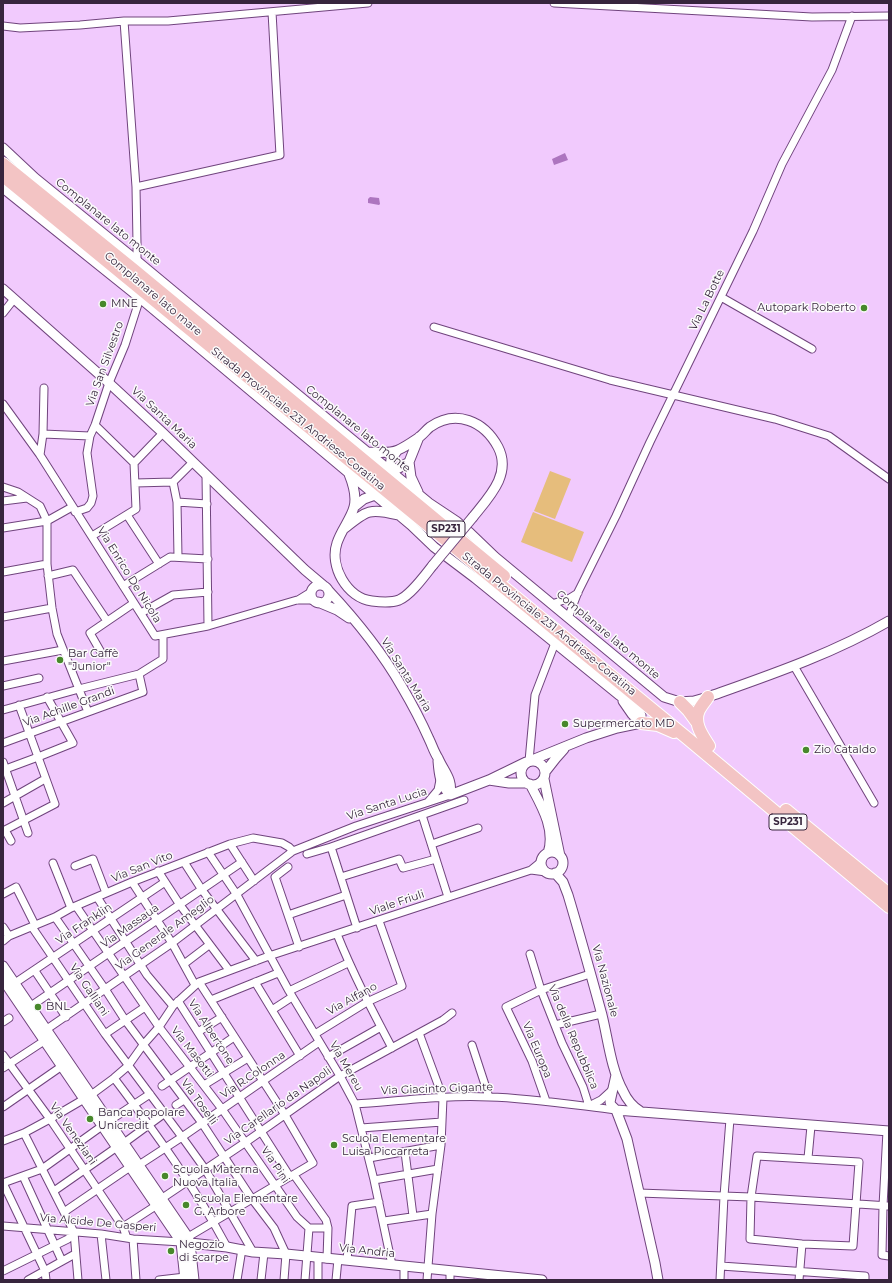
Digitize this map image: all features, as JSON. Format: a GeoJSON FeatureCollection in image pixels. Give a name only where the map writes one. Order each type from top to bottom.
{"type":"FeatureCollection","features":[{"type":"Feature","properties":{"kind":"highway","name":"Strada Provinciale 231 Andriese-Coratina"},"geometry":{"type":"LineString","coordinates":[[3,164],[134,270],[889,894]]}},
{"type":"Feature","properties":{"kind":"highway","name":"Strada Provinciale 231 Andriese-Coratina"},"geometry":{"type":"LineString","coordinates":[[3,176],[687,738],[889,907]]}},
{"type":"Feature","properties":{"kind":"highway"},"geometry":{"type":"LineString","coordinates":[[696,720],[699,710],[708,697]]}},
{"type":"Feature","properties":{"kind":"highway"},"geometry":{"type":"LineString","coordinates":[[680,702],[696,720],[700,731],[709,746]]}},
{"type":"Feature","properties":{"kind":"highway"},"geometry":{"type":"LineString","coordinates":[[641,723],[658,725],[687,738]]}},
{"type":"Feature","properties":{"kind":"street"},"geometry":{"type":"LineString","coordinates":[[3,26],[20,28],[124,21],[168,21],[368,3]]}},
{"type":"Feature","properties":{"kind":"street"},"geometry":{"type":"LineString","coordinates":[[554,3],[812,17],[889,16]]}},
{"type":"Feature","properties":{"kind":"street"},"geometry":{"type":"LineString","coordinates":[[136,187],[280,156],[272,12]]}},
{"type":"Feature","properties":{"kind":"street","name":"Via La Botte"},"geometry":{"type":"LineString","coordinates":[[568,618],[578,592],[753,231],[782,164],[832,70],[852,16]]}},
{"type":"Feature","properties":{"kind":"street"},"geometry":{"type":"LineString","coordinates":[[124,21],[136,187],[138,243],[137,261]]}},
{"type":"Feature","properties":{"kind":"street","name":"Complanare lato monte"},"geometry":{"type":"LineString","coordinates":[[3,148],[35,178],[137,261],[247,354],[419,494],[470,533],[495,557],[664,697],[680,702],[694,701],[708,697],[794,666],[864,635],[889,621]]}},
{"type":"Feature","properties":{"kind":"street","name":"Complanare lato mare"},"geometry":{"type":"LineString","coordinates":[[3,188],[140,298],[400,515],[434,547],[476,578],[554,644],[638,710],[641,715],[641,723]]}},
{"type":"Feature","properties":{"kind":"street","name":"Via Santa Maria"},"geometry":{"type":"LineString","coordinates":[[3,289],[164,433],[305,570],[326,588],[360,626],[402,687],[418,717],[438,759],[444,778],[445,790],[450,795]]}},
{"type":"Feature","properties":{"kind":"street","name":"Via San Silvestro"},"geometry":{"type":"LineString","coordinates":[[90,436],[96,425],[109,383],[140,298]]}},
{"type":"Feature","properties":{"kind":"street"},"geometry":{"type":"LineString","coordinates":[[721,298],[812,349]]}},
{"type":"Feature","properties":{"kind":"street"},"geometry":{"type":"LineString","coordinates":[[3,313],[14,300]]}},
{"type":"Feature","properties":{"kind":"street"},"geometry":{"type":"LineString","coordinates":[[434,327],[610,380],[775,420],[829,436],[889,479]]}},
{"type":"Feature","properties":{"kind":"street"},"geometry":{"type":"LineString","coordinates":[[40,455],[43,434],[44,388]]}},
{"type":"Feature","properties":{"kind":"street","name":"Via Enrico De Nicola"},"geometry":{"type":"LineString","coordinates":[[3,404],[40,455],[155,636],[208,626],[314,596]]}},
{"type":"Feature","properties":{"kind":"street"},"geometry":{"type":"LineString","coordinates":[[348,473],[353,484],[355,496],[354,507],[336,543],[336,566],[340,576],[346,586],[353,593],[364,599],[378,602],[399,600],[409,593],[492,494],[499,482],[503,461],[494,439],[484,429],[466,419],[457,418],[438,423],[397,451],[391,459],[390,470],[399,468],[409,462]]}},
{"type":"Feature","properties":{"kind":"street"},"geometry":{"type":"LineString","coordinates":[[92,536],[136,509],[134,463],[96,425]]}},
{"type":"Feature","properties":{"kind":"street"},"geometry":{"type":"LineString","coordinates":[[134,463],[164,433]]}},
{"type":"Feature","properties":{"kind":"street"},"geometry":{"type":"LineString","coordinates":[[3,528],[47,521],[74,509],[87,508],[91,503],[93,496],[87,453],[90,436],[43,434]]}},
{"type":"Feature","properties":{"kind":"street"},"geometry":{"type":"LineString","coordinates":[[419,437],[409,462],[411,477],[419,494]]}},
{"type":"Feature","properties":{"kind":"street"},"geometry":{"type":"LineString","coordinates":[[368,452],[385,453],[397,451]]}},
{"type":"Feature","properties":{"kind":"street"},"geometry":{"type":"LineString","coordinates":[[135,483],[173,482],[193,462]]}},
{"type":"Feature","properties":{"kind":"street"},"geometry":{"type":"LineString","coordinates":[[206,475],[208,626]]}},
{"type":"Feature","properties":{"kind":"street"},"geometry":{"type":"LineString","coordinates":[[173,482],[177,502],[178,557]]}},
{"type":"Feature","properties":{"kind":"street"},"geometry":{"type":"LineString","coordinates":[[3,487],[18,492],[40,506],[47,521],[48,576],[57,634],[88,712]]}},
{"type":"Feature","properties":{"kind":"street"},"geometry":{"type":"LineString","coordinates":[[354,507],[364,499],[375,494]]}},
{"type":"Feature","properties":{"kind":"street"},"geometry":{"type":"LineString","coordinates":[[368,512],[374,501],[375,494]]}},
{"type":"Feature","properties":{"kind":"street"},"geometry":{"type":"LineString","coordinates":[[3,501],[27,498]]}},
{"type":"Feature","properties":{"kind":"street"},"geometry":{"type":"LineString","coordinates":[[177,502],[207,504]]}},
{"type":"Feature","properties":{"kind":"street"},"geometry":{"type":"LineString","coordinates":[[342,530],[358,517],[368,512],[381,511],[400,515]]}},
{"type":"Feature","properties":{"kind":"street"},"geometry":{"type":"LineString","coordinates":[[127,515],[159,564]]}},
{"type":"Feature","properties":{"kind":"street"},"geometry":{"type":"LineString","coordinates":[[124,586],[170,557],[208,559]]}},
{"type":"Feature","properties":{"kind":"street"},"geometry":{"type":"LineString","coordinates":[[3,572],[47,564]]}},
{"type":"Feature","properties":{"kind":"street"},"geometry":{"type":"LineString","coordinates":[[48,576],[73,570],[107,622]]}},
{"type":"Feature","properties":{"kind":"street","name":"Via Santa Maria"},"geometry":{"type":"LineString","coordinates":[[305,570],[310,580],[314,596],[360,626]]}},
{"type":"Feature","properties":{"kind":"street"},"geometry":{"type":"LineString","coordinates":[[319,585],[326,588],[328,596],[325,600],[314,596],[319,585]]}},
{"type":"Feature","properties":{"kind":"street"},"geometry":{"type":"LineString","coordinates":[[140,613],[173,595],[208,592]]}},
{"type":"Feature","properties":{"kind":"street"},"geometry":{"type":"LineString","coordinates":[[552,604],[570,598],[578,592]]}},
{"type":"Feature","properties":{"kind":"street"},"geometry":{"type":"LineString","coordinates":[[102,654],[90,633],[134,603]]}},
{"type":"Feature","properties":{"kind":"street"},"geometry":{"type":"LineString","coordinates":[[3,618],[52,608]]}},
{"type":"Feature","properties":{"kind":"street"},"geometry":{"type":"LineString","coordinates":[[3,710],[47,697],[139,674],[163,659],[163,635]]}},
{"type":"Feature","properties":{"kind":"street"},"geometry":{"type":"LineString","coordinates":[[529,761],[535,695],[554,644]]}},
{"type":"Feature","properties":{"kind":"street"},"geometry":{"type":"LineString","coordinates":[[3,662],[63,650]]}},
{"type":"Feature","properties":{"kind":"street"},"geometry":{"type":"LineString","coordinates":[[794,666],[874,803]]}},
{"type":"Feature","properties":{"kind":"street","name":"Via Achille Grandi"},"geometry":{"type":"LineString","coordinates":[[3,743],[143,692],[139,674]]}},
{"type":"Feature","properties":{"kind":"street"},"geometry":{"type":"LineString","coordinates":[[3,686],[39,678]]}},
{"type":"Feature","properties":{"kind":"street","name":"Complanare lato mare"},"geometry":{"type":"LineString","coordinates":[[619,696],[641,723]]}},
{"type":"Feature","properties":{"kind":"street"},"geometry":{"type":"LineString","coordinates":[[28,833],[4,767],[38,757],[73,743],[47,697]]}},
{"type":"Feature","properties":{"kind":"street"},"geometry":{"type":"LineString","coordinates":[[11,841],[4,831],[54,804],[19,705]]}},
{"type":"Feature","properties":{"kind":"street"},"geometry":{"type":"LineString","coordinates":[[617,728],[625,720],[629,710]]}},
{"type":"Feature","properties":{"kind":"street","name":"Via Santa Lucia"},"geometry":{"type":"LineString","coordinates":[[293,851],[356,826],[450,795],[568,746],[617,728],[641,723]]}},
{"type":"Feature","properties":{"kind":"street"},"geometry":{"type":"LineString","coordinates":[[545,776],[545,768],[540,762],[529,761],[524,765],[521,772],[523,780],[528,783],[538,784],[545,776],[556,758],[568,746]]}},
{"type":"Feature","properties":{"kind":"street","name":"Via Nazionale"},"geometry":{"type":"LineString","coordinates":[[545,776],[568,895],[601,1014],[616,1075],[621,1101],[616,1110]]}},
{"type":"Feature","properties":{"kind":"street"},"geometry":{"type":"LineString","coordinates":[[444,778],[468,788]]}},
{"type":"Feature","properties":{"kind":"street","name":"Via Santa Maria"},"geometry":{"type":"LineString","coordinates":[[426,804],[432,799],[444,778]]}},
{"type":"Feature","properties":{"kind":"street"},"geometry":{"type":"LineString","coordinates":[[3,803],[45,779]]}},
{"type":"Feature","properties":{"kind":"street","name":"Via Santa Lucia"},"geometry":{"type":"LineString","coordinates":[[489,780],[509,783],[528,783]]}},
{"type":"Feature","properties":{"kind":"street"},"geometry":{"type":"LineString","coordinates":[[528,783],[541,805],[548,825],[551,841],[548,853]]}},
{"type":"Feature","properties":{"kind":"street"},"geometry":{"type":"LineString","coordinates":[[307,854],[332,847],[464,800]]}},
{"type":"Feature","properties":{"kind":"street"},"geometry":{"type":"LineString","coordinates":[[422,815],[448,897]]}},
{"type":"Feature","properties":{"kind":"street"},"geometry":{"type":"LineString","coordinates":[[432,844],[478,828]]}},
{"type":"Feature","properties":{"kind":"street","name":"Via San Vito"},"geometry":{"type":"LineString","coordinates":[[6,939],[106,893],[158,871],[230,844],[253,838],[282,843],[290,847],[293,851]]}},
{"type":"Feature","properties":{"kind":"street"},"geometry":{"type":"LineString","coordinates":[[230,844],[254,880]]}},
{"type":"Feature","properties":{"kind":"street"},"geometry":{"type":"LineString","coordinates":[[332,847],[357,928]]}},
{"type":"Feature","properties":{"kind":"street","name":"Via Generale Ameglio"},"geometry":{"type":"LineString","coordinates":[[46,1029],[172,943],[293,851]]}},
{"type":"Feature","properties":{"kind":"street","name":"Via Mereu"},"geometry":{"type":"LineString","coordinates":[[208,852],[237,895],[278,973],[340,1076],[355,1104],[384,1221],[392,1265]]}},
{"type":"Feature","properties":{"kind":"street"},"geometry":{"type":"LineString","coordinates":[[554,852],[561,859],[561,869],[555,873],[546,872],[542,866],[543,857],[548,853],[554,852]]}},
{"type":"Feature","properties":{"kind":"street"},"geometry":{"type":"LineString","coordinates":[[75,866],[93,859],[106,893]]}},
{"type":"Feature","properties":{"kind":"street"},"geometry":{"type":"LineString","coordinates":[[341,877],[399,859],[403,868],[436,859]]}},
{"type":"Feature","properties":{"kind":"street","name":"Viale Friuli"},"geometry":{"type":"LineString","coordinates":[[197,983],[269,956],[530,870],[542,861]]}},
{"type":"Feature","properties":{"kind":"street"},"geometry":{"type":"LineString","coordinates":[[184,862],[202,890],[256,961]]}},
{"type":"Feature","properties":{"kind":"street","name":"Via Massaua"},"geometry":{"type":"LineString","coordinates":[[31,1006],[242,862]]}},
{"type":"Feature","properties":{"kind":"street","name":"Via Masotti"},"geometry":{"type":"LineString","coordinates":[[53,863],[74,907],[93,931],[159,1027],[222,1109]]}},
{"type":"Feature","properties":{"kind":"street"},"geometry":{"type":"LineString","coordinates":[[288,867],[275,877],[298,947]]}},
{"type":"Feature","properties":{"kind":"street","name":"Viale Friuli"},"geometry":{"type":"LineString","coordinates":[[530,870],[546,872]]}},
{"type":"Feature","properties":{"kind":"street"},"geometry":{"type":"LineString","coordinates":[[158,871],[180,905],[229,970]]}},
{"type":"Feature","properties":{"kind":"street","name":"Via Nazionale"},"geometry":{"type":"LineString","coordinates":[[555,873],[563,882],[568,895]]}},
{"type":"Feature","properties":{"kind":"street"},"geometry":{"type":"LineString","coordinates":[[132,882],[184,964],[197,983],[212,1000],[234,1037],[285,1115],[313,1163],[252,1199],[187,1241]]}},
{"type":"Feature","properties":{"kind":"street","name":"Via Franklin"},"geometry":{"type":"LineString","coordinates":[[15,983],[165,882]]}},
{"type":"Feature","properties":{"kind":"street","name":"Via Galliani"},"geometry":{"type":"LineString","coordinates":[[3,894],[16,886],[33,926],[53,958],[128,1066],[182,1136],[231,1213],[253,1252]]}},
{"type":"Feature","properties":{"kind":"street"},"geometry":{"type":"LineString","coordinates":[[288,915],[346,895]]}},
{"type":"Feature","properties":{"kind":"street","name":"Via Albertone"},"geometry":{"type":"LineString","coordinates":[[97,897],[147,975],[175,1003],[198,1032],[261,1131],[292,1176],[326,1220],[328,1228],[318,1280]]}},
{"type":"Feature","properties":{"kind":"street","name":"Via Toselli"},"geometry":{"type":"LineString","coordinates":[[55,917],[106,989],[125,1020],[202,1123],[252,1199],[274,1228],[286,1254]]}},
{"type":"Feature","properties":{"kind":"street","name":"Via Alfano"},"geometry":{"type":"LineString","coordinates":[[315,1034],[367,1002],[402,986],[379,920]]}},
{"type":"Feature","properties":{"kind":"street"},"geometry":{"type":"LineString","coordinates":[[3,927],[6,939]]}},
{"type":"Feature","properties":{"kind":"street"},"geometry":{"type":"LineString","coordinates":[[337,934],[348,963],[392,1048]]}},
{"type":"Feature","properties":{"kind":"street"},"geometry":{"type":"LineString","coordinates":[[184,964],[210,945]]}},
{"type":"Feature","properties":{"kind":"street","name":"Via della Repubblica"},"geometry":{"type":"LineString","coordinates":[[530,954],[541,990],[562,1043],[584,1087],[589,1106]]}},
{"type":"Feature","properties":{"kind":"street"},"geometry":{"type":"LineString","coordinates":[[272,1010],[290,994],[348,963]]}},
{"type":"Feature","properties":{"kind":"street"},"geometry":{"type":"LineString","coordinates":[[3,966],[31,1006],[120,1145],[187,1241],[188,1279],[159,1280]]}},
{"type":"Feature","properties":{"kind":"street"},"geometry":{"type":"LineString","coordinates":[[35,970],[66,1016]]}},
{"type":"Feature","properties":{"kind":"street"},"geometry":{"type":"LineString","coordinates":[[212,1000],[278,973]]}},
{"type":"Feature","properties":{"kind":"street"},"geometry":{"type":"LineString","coordinates":[[541,990],[590,974]]}},
{"type":"Feature","properties":{"kind":"street"},"geometry":{"type":"LineString","coordinates":[[3,980],[62,1066],[88,1097]]}},
{"type":"Feature","properties":{"kind":"street"},"geometry":{"type":"LineString","coordinates":[[255,982],[300,1056]]}},
{"type":"Feature","properties":{"kind":"street"},"geometry":{"type":"LineString","coordinates":[[3,1141],[24,1133],[50,1119],[88,1097],[114,1078],[128,1066],[143,1045],[159,1027],[175,1003],[197,983]]}},
{"type":"Feature","properties":{"kind":"street","name":"Via Europa"},"geometry":{"type":"LineString","coordinates":[[541,990],[506,1007],[532,1061],[546,1101]]}},
{"type":"Feature","properties":{"kind":"street"},"geometry":{"type":"LineString","coordinates":[[105,1034],[145,1007]]}},
{"type":"Feature","properties":{"kind":"street","name":"Via Carellario da Napoli"},"geometry":{"type":"LineString","coordinates":[[123,1227],[204,1169],[246,1142],[340,1076],[443,1020],[452,1013]]}},
{"type":"Feature","properties":{"kind":"street"},"geometry":{"type":"LineString","coordinates":[[555,1025],[601,1014]]}},
{"type":"Feature","properties":{"kind":"street"},"geometry":{"type":"LineString","coordinates":[[198,1032],[222,1017]]}},
{"type":"Feature","properties":{"kind":"street"},"geometry":{"type":"LineString","coordinates":[[328,1057],[381,1027]]}},
{"type":"Feature","properties":{"kind":"street"},"geometry":{"type":"LineString","coordinates":[[419,1033],[443,1098],[438,1169],[432,1214],[428,1280]]}},
{"type":"Feature","properties":{"kind":"street"},"geometry":{"type":"LineString","coordinates":[[162,1086],[234,1037]]}},
{"type":"Feature","properties":{"kind":"street"},"geometry":{"type":"LineString","coordinates":[[6,1066],[44,1041]]}},
{"type":"Feature","properties":{"kind":"street","name":"Via R.Colonna"},"geometry":{"type":"LineString","coordinates":[[64,1212],[98,1189],[165,1148],[320,1042]]}},
{"type":"Feature","properties":{"kind":"street"},"geometry":{"type":"LineString","coordinates":[[472,1045],[489,1097]]}},
{"type":"Feature","properties":{"kind":"street","name":"Via Veneziani"},"geometry":{"type":"LineString","coordinates":[[3,1055],[6,1066],[28,1090],[50,1119],[123,1227],[130,1239],[136,1280]]}},
{"type":"Feature","properties":{"kind":"street"},"geometry":{"type":"LineString","coordinates":[[204,1086],[248,1058]]}},
{"type":"Feature","properties":{"kind":"street"},"geometry":{"type":"LineString","coordinates":[[3,1107],[62,1066]]}},
{"type":"Feature","properties":{"kind":"street"},"geometry":{"type":"LineString","coordinates":[[114,1078],[188,1181],[227,1247]]}},
{"type":"Feature","properties":{"kind":"street"},"geometry":{"type":"LineString","coordinates":[[589,1106],[618,1089],[633,1107],[642,1112]]}},
{"type":"Feature","properties":{"kind":"street"},"geometry":{"type":"LineString","coordinates":[[46,1280],[45,1271],[3,1183],[42,1169],[106,1123],[150,1094]]}},
{"type":"Feature","properties":{"kind":"street","name":"Via Giacinto Gigante"},"geometry":{"type":"LineString","coordinates":[[355,1104],[443,1098],[489,1097],[546,1101],[616,1110]]}},
{"type":"Feature","properties":{"kind":"street"},"geometry":{"type":"LineString","coordinates":[[176,1105],[184,1100]]}},
{"type":"Feature","properties":{"kind":"street","name":"Via Pini"},"geometry":{"type":"LineString","coordinates":[[222,1109],[297,1217],[309,1228]]}},
{"type":"Feature","properties":{"kind":"street"},"geometry":{"type":"LineString","coordinates":[[658,1280],[627,1139],[616,1110],[888,1132],[886,1206],[882,1255],[889,1256]]}},
{"type":"Feature","properties":{"kind":"street"},"geometry":{"type":"LineString","coordinates":[[54,1191],[165,1114]]}},
{"type":"Feature","properties":{"kind":"street"},"geometry":{"type":"LineString","coordinates":[[720,1280],[724,1196],[730,1119]]}},
{"type":"Feature","properties":{"kind":"street"},"geometry":{"type":"LineString","coordinates":[[361,1128],[442,1122]]}},
{"type":"Feature","properties":{"kind":"street"},"geometry":{"type":"LineString","coordinates":[[808,1158],[811,1126]]}},
{"type":"Feature","properties":{"kind":"street"},"geometry":{"type":"LineString","coordinates":[[24,1133],[74,1232],[78,1280]]}},
{"type":"Feature","properties":{"kind":"street"},"geometry":{"type":"LineString","coordinates":[[369,1158],[440,1145]]}},
{"type":"Feature","properties":{"kind":"street"},"geometry":{"type":"LineString","coordinates":[[405,1152],[413,1216]]}},
{"type":"Feature","properties":{"kind":"street"},"geometry":{"type":"LineString","coordinates":[[757,1156],[808,1158],[859,1162],[853,1246],[802,1244],[750,1239],[751,1197],[757,1156]]}},
{"type":"Feature","properties":{"kind":"street"},"geometry":{"type":"LineString","coordinates":[[374,1180],[438,1169]]}},
{"type":"Feature","properties":{"kind":"street"},"geometry":{"type":"LineString","coordinates":[[23,1176],[62,1262]]}},
{"type":"Feature","properties":{"kind":"street"},"geometry":{"type":"LineString","coordinates":[[639,1193],[751,1197],[886,1206]]}},
{"type":"Feature","properties":{"kind":"street"},"geometry":{"type":"LineString","coordinates":[[347,1260],[352,1206],[379,1202]]}},
{"type":"Feature","properties":{"kind":"street"},"geometry":{"type":"LineString","coordinates":[[384,1221],[432,1214]]}},
{"type":"Feature","properties":{"kind":"street","name":"Via Alcide De Gasperi"},"geometry":{"type":"LineString","coordinates":[[3,1226],[101,1234],[130,1239],[187,1241]]}},
{"type":"Feature","properties":{"kind":"street"},"geometry":{"type":"LineString","coordinates":[[305,1280],[309,1228],[328,1228]]}},
{"type":"Feature","properties":{"kind":"street"},"geometry":{"type":"LineString","coordinates":[[3,1271],[68,1239],[74,1232]]}},
{"type":"Feature","properties":{"kind":"street"},"geometry":{"type":"LineString","coordinates":[[101,1234],[106,1280]]}},
{"type":"Feature","properties":{"kind":"street","name":"Via Andria"},"geometry":{"type":"LineString","coordinates":[[187,1241],[253,1252],[428,1268],[450,1276],[542,1280]]}},
{"type":"Feature","properties":{"kind":"street"},"geometry":{"type":"LineString","coordinates":[[799,1280],[802,1244]]}},
{"type":"Feature","properties":{"kind":"street"},"geometry":{"type":"LineString","coordinates":[[237,1280],[242,1249]]}},
{"type":"Feature","properties":{"kind":"street"},"geometry":{"type":"LineString","coordinates":[[261,1280],[264,1253]]}},
{"type":"Feature","properties":{"kind":"street"},"geometry":{"type":"LineString","coordinates":[[28,1280],[75,1254]]}},
{"type":"Feature","properties":{"kind":"street"},"geometry":{"type":"LineString","coordinates":[[284,1280],[286,1254]]}},
{"type":"Feature","properties":{"kind":"street"},"geometry":{"type":"LineString","coordinates":[[336,1280],[338,1260]]}},
{"type":"Feature","properties":{"kind":"street"},"geometry":{"type":"LineString","coordinates":[[404,1266],[404,1280]]}},
{"type":"Feature","properties":{"kind":"street"},"geometry":{"type":"LineString","coordinates":[[721,1266],[865,1276],[865,1280]]}},
{"type":"Feature","properties":{"kind":"shaded area"},"geometry":{"type":"Polygon","coordinates":[[[565,153],[568,160],[554,165],[552,159],[565,153]]]}},
{"type":"Feature","properties":{"kind":"shaded area"},"geometry":{"type":"Polygon","coordinates":[[[370,197],[379,198],[380,204],[368,203],[368,199],[370,197]]]}},
{"type":"Feature","properties":{"kind":"shaded area"},"geometry":{"type":"Polygon","coordinates":[[[550,471],[571,479],[555,519],[534,511],[550,471]]]}},
{"type":"Feature","properties":{"kind":"shaded area"},"geometry":{"type":"Polygon","coordinates":[[[533,512],[584,532],[572,562],[521,542],[533,512]]]}},
{"type":"Feature","properties":{"kind":"place","name":"MNE"},"geometry":{"type":"Point","coordinates":[103,304]}},
{"type":"Feature","properties":{"kind":"place","name":"Autopark Roberto"},"geometry":{"type":"Point","coordinates":[864,308]}},
{"type":"Feature","properties":{"kind":"place","name":"Bar Caffè \"Junior\""},"geometry":{"type":"Point","coordinates":[60,660]}},
{"type":"Feature","properties":{"kind":"place","name":"Supermercato MD"},"geometry":{"type":"Point","coordinates":[565,724]}},
{"type":"Feature","properties":{"kind":"place","name":"Zio Cataldo"},"geometry":{"type":"Point","coordinates":[806,750]}},
{"type":"Feature","properties":{"kind":"place","name":"BNL"},"geometry":{"type":"Point","coordinates":[38,1007]}},
{"type":"Feature","properties":{"kind":"place","name":"Banca popolare Unicredit"},"geometry":{"type":"Point","coordinates":[90,1119]}},
{"type":"Feature","properties":{"kind":"place","name":"Scuola Elementare Luisa Piccarreta"},"geometry":{"type":"Point","coordinates":[334,1145]}},
{"type":"Feature","properties":{"kind":"place","name":"Scuola Materna Nuova Italia"},"geometry":{"type":"Point","coordinates":[165,1176]}},
{"type":"Feature","properties":{"kind":"place","name":"Scuola Elementare G. Arbore"},"geometry":{"type":"Point","coordinates":[186,1205]}},
{"type":"Feature","properties":{"kind":"place","name":"Negozio di scarpe"},"geometry":{"type":"Point","coordinates":[171,1251]}}]}
